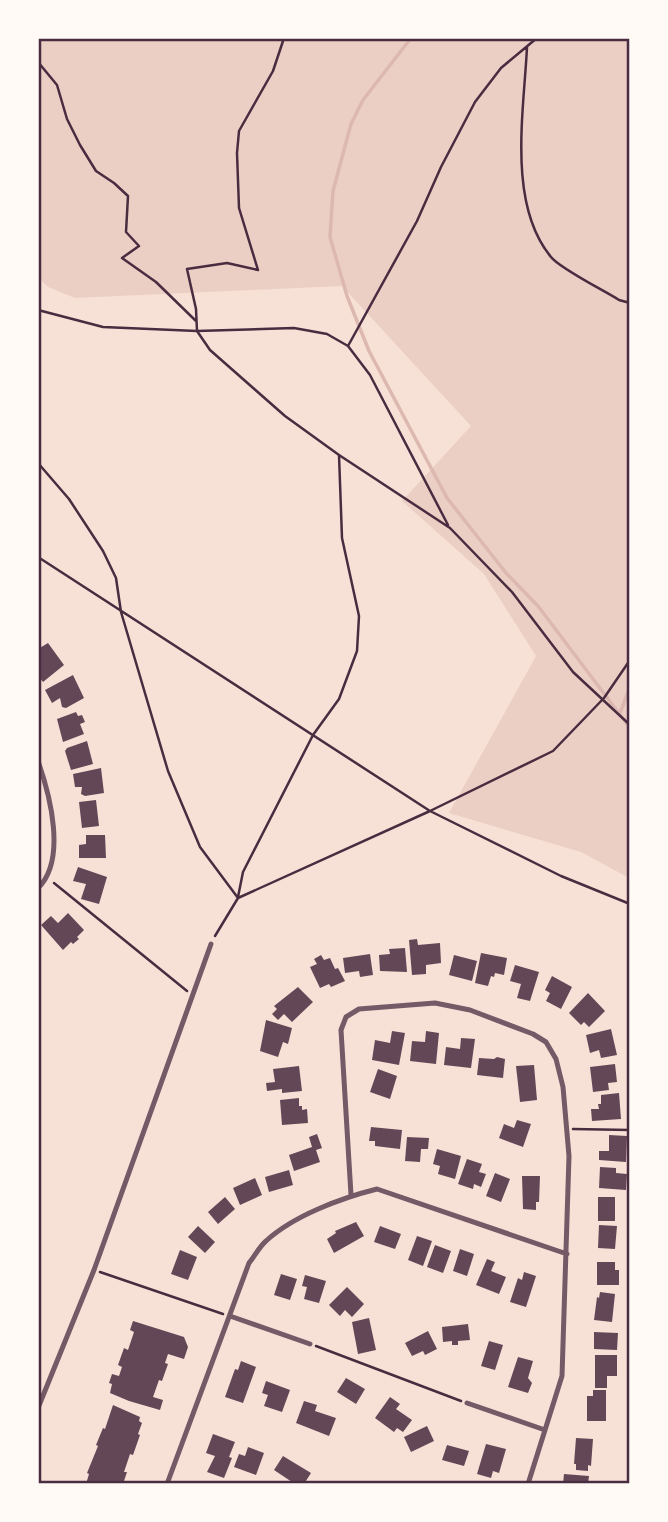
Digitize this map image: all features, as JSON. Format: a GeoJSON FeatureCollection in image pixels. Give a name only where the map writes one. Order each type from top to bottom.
{"type":"FeatureCollection","features":[{"type":"Feature","properties":{"kind":"street"},"geometry":{"type":"LineString","coordinates":[[38,761],[49,790],[55,844],[48,879],[38,888]]}},
{"type":"Feature","properties":{"kind":"street"},"geometry":{"type":"LineString","coordinates":[[38,1408],[94,1270],[211,944]]}},
{"type":"Feature","properties":{"kind":"street"},"geometry":{"type":"LineString","coordinates":[[352,1195],[341,1030],[346,1017],[359,1009],[435,1003],[470,1010],[533,1034],[546,1042],[556,1059],[564,1087],[569,1156],[567,1254],[562,1376],[528,1483]]}},
{"type":"Feature","properties":{"kind":"street"},"geometry":{"type":"LineString","coordinates":[[167,1483],[249,1263],[264,1242],[284,1226],[352,1195],[377,1189],[567,1254]]}},
{"type":"Feature","properties":{"kind":"street"},"geometry":{"type":"LineString","coordinates":[[230,1316],[310,1343]]}},
{"type":"Feature","properties":{"kind":"street"},"geometry":{"type":"LineString","coordinates":[[467,1403],[545,1430]]}},
{"type":"Feature","properties":{"kind":"path"},"geometry":{"type":"LineString","coordinates":[[284,38],[273,71],[239,131],[239,208],[258,270],[227,262],[187,269],[197,331],[210,350],[285,416],[339,455],[450,527],[512,592],[573,672],[629,725]]}},
{"type":"Feature","properties":{"kind":"path"},"geometry":{"type":"LineString","coordinates":[[348,346],[418,221],[475,102],[501,68],[537,38]]}},
{"type":"Feature","properties":{"kind":"path"},"geometry":{"type":"LineString","coordinates":[[527,47],[522,191],[536,232],[551,259],[619,300],[629,303]]}},
{"type":"Feature","properties":{"kind":"path"},"geometry":{"type":"LineString","coordinates":[[38,62],[57,85],[71,127],[96,171],[128,196],[126,232],[139,246],[122,258],[156,282],[197,321]]}},
{"type":"Feature","properties":{"kind":"path"},"geometry":{"type":"LineString","coordinates":[[38,310],[103,327],[197,331],[294,328],[327,334],[348,346],[370,375],[450,527]]}},
{"type":"Feature","properties":{"kind":"path"},"geometry":{"type":"LineString","coordinates":[[211,944],[238,898],[243,872],[313,735],[339,699],[356,651],[359,616],[342,538],[339,455]]}},
{"type":"Feature","properties":{"kind":"path"},"geometry":{"type":"LineString","coordinates":[[38,463],[69,499],[103,551],[116,578],[121,611],[174,783],[200,847],[238,898]]}},
{"type":"Feature","properties":{"kind":"path"},"geometry":{"type":"LineString","coordinates":[[38,558],[430,811],[561,876],[629,904]]}},
{"type":"Feature","properties":{"kind":"path"},"geometry":{"type":"LineString","coordinates":[[238,898],[430,811],[553,751],[603,700],[629,660]]}},
{"type":"Feature","properties":{"kind":"path"},"geometry":{"type":"LineString","coordinates":[[48,879],[192,996]]}},
{"type":"Feature","properties":{"kind":"path"},"geometry":{"type":"LineString","coordinates":[[567,1129],[629,1130]]}},
{"type":"Feature","properties":{"kind":"path"},"geometry":{"type":"LineString","coordinates":[[94,1270],[230,1316]]}},
{"type":"Feature","properties":{"kind":"path"},"geometry":{"type":"LineString","coordinates":[[310,1343],[467,1403]]}},
{"type":"Feature","properties":{"kind":"shaded area"},"geometry":{"type":"Polygon","coordinates":[[[38,39],[629,39],[629,878],[581,852],[449,813],[536,656],[484,574],[402,501],[471,426],[342,286],[75,298],[48,287],[39,278],[38,39]]]}},
{"type":"Feature","properties":{"kind":"building"},"geometry":{"type":"Polygon","coordinates":[[[48,643],[64,665],[43,682],[38,676],[38,649],[48,643]]]}},
{"type":"Feature","properties":{"kind":"building"},"geometry":{"type":"Polygon","coordinates":[[[73,675],[84,698],[66,708],[62,707],[60,698],[52,703],[45,690],[73,675]]]}},
{"type":"Feature","properties":{"kind":"building"},"geometry":{"type":"Polygon","coordinates":[[[76,712],[78,716],[82,715],[85,722],[80,724],[84,734],[63,742],[57,719],[76,712]]]}},
{"type":"Feature","properties":{"kind":"building"},"geometry":{"type":"Polygon","coordinates":[[[87,741],[93,764],[71,770],[65,751],[87,741]]]}},
{"type":"Feature","properties":{"kind":"building"},"geometry":{"type":"Polygon","coordinates":[[[101,768],[104,793],[85,796],[81,794],[82,787],[75,787],[73,774],[101,768]]]}},
{"type":"Feature","properties":{"kind":"building"},"geometry":{"type":"Polygon","coordinates":[[[96,800],[99,826],[82,828],[79,802],[96,800]]]}},
{"type":"Feature","properties":{"kind":"building"},"geometry":{"type":"Polygon","coordinates":[[[86,835],[105,835],[106,858],[79,858],[79,845],[86,844],[86,835]]]}},
{"type":"Feature","properties":{"kind":"building"},"geometry":{"type":"Polygon","coordinates":[[[78,867],[107,877],[99,904],[81,899],[86,884],[73,881],[78,867]]]}},
{"type":"Feature","properties":{"kind":"building"},"geometry":{"type":"Polygon","coordinates":[[[68,913],[84,930],[77,937],[79,939],[63,950],[41,925],[51,916],[58,923],[68,913]]]}},
{"type":"Feature","properties":{"kind":"building"},"geometry":{"type":"Polygon","coordinates":[[[417,939],[418,945],[440,943],[441,963],[426,965],[426,974],[412,975],[409,940],[417,939]]]}},
{"type":"Feature","properties":{"kind":"building"},"geometry":{"type":"Polygon","coordinates":[[[405,948],[407,972],[380,971],[379,955],[390,954],[389,949],[405,948]]]}},
{"type":"Feature","properties":{"kind":"building"},"geometry":{"type":"Polygon","coordinates":[[[481,953],[507,958],[504,975],[495,973],[488,986],[475,983],[481,953]]]}},
{"type":"Feature","properties":{"kind":"building"},"geometry":{"type":"Polygon","coordinates":[[[370,954],[373,975],[360,977],[359,971],[345,973],[343,958],[370,954]]]}},
{"type":"Feature","properties":{"kind":"building"},"geometry":{"type":"Polygon","coordinates":[[[321,955],[324,960],[330,958],[345,981],[320,988],[310,967],[317,964],[314,959],[321,955]]]}},
{"type":"Feature","properties":{"kind":"building"},"geometry":{"type":"Polygon","coordinates":[[[454,955],[477,961],[472,981],[449,975],[454,955]]]}},
{"type":"Feature","properties":{"kind":"building"},"geometry":{"type":"Polygon","coordinates":[[[515,965],[539,972],[530,1001],[517,998],[521,984],[510,981],[515,965]]]}},
{"type":"Feature","properties":{"kind":"building"},"geometry":{"type":"Polygon","coordinates":[[[552,976],[572,987],[561,1009],[546,1001],[550,993],[545,990],[552,976]]]}},
{"type":"Feature","properties":{"kind":"building"},"geometry":{"type":"Polygon","coordinates":[[[298,987],[313,1002],[292,1022],[284,1014],[278,1020],[272,1014],[277,1009],[274,1006],[298,987]]]}},
{"type":"Feature","properties":{"kind":"building"},"geometry":{"type":"Polygon","coordinates":[[[588,993],[605,1011],[589,1027],[584,1022],[581,1025],[569,1013],[588,993]]]}},
{"type":"Feature","properties":{"kind":"building"},"geometry":{"type":"Polygon","coordinates":[[[266,1020],[292,1028],[288,1044],[283,1042],[278,1057],[260,1051],[266,1020]]]}},
{"type":"Feature","properties":{"kind":"building"},"geometry":{"type":"Polygon","coordinates":[[[611,1029],[617,1055],[601,1058],[599,1050],[590,1053],[586,1035],[611,1029]]]}},
{"type":"Feature","properties":{"kind":"building"},"geometry":{"type":"Polygon","coordinates":[[[392,1031],[405,1033],[399,1065],[372,1060],[375,1040],[390,1043],[392,1031]]]}},
{"type":"Feature","properties":{"kind":"building"},"geometry":{"type":"Polygon","coordinates":[[[426,1031],[439,1033],[436,1064],[410,1061],[412,1041],[425,1042],[426,1031]]]}},
{"type":"Feature","properties":{"kind":"building"},"geometry":{"type":"Polygon","coordinates":[[[461,1038],[475,1039],[471,1068],[444,1065],[446,1047],[460,1049],[461,1038]]]}},
{"type":"Feature","properties":{"kind":"building"},"geometry":{"type":"Polygon","coordinates":[[[479,1058],[505,1059],[503,1078],[477,1075],[479,1058]]]}},
{"type":"Feature","properties":{"kind":"building"},"geometry":{"type":"Polygon","coordinates":[[[615,1064],[617,1082],[608,1083],[609,1090],[593,1092],[590,1067],[615,1064]]]}},
{"type":"Feature","properties":{"kind":"building"},"geometry":{"type":"Polygon","coordinates":[[[534,1065],[537,1100],[520,1102],[516,1066],[534,1065]]]}},
{"type":"Feature","properties":{"kind":"building"},"geometry":{"type":"Polygon","coordinates":[[[299,1066],[302,1091],[267,1091],[266,1083],[275,1082],[273,1069],[299,1066]]]}},
{"type":"Feature","properties":{"kind":"building"},"geometry":{"type":"Polygon","coordinates":[[[378,1069],[397,1076],[390,1099],[370,1092],[378,1069]]]}},
{"type":"Feature","properties":{"kind":"building"},"geometry":{"type":"Polygon","coordinates":[[[619,1093],[621,1119],[592,1121],[591,1109],[599,1109],[601,1095],[619,1093]]]}},
{"type":"Feature","properties":{"kind":"building"},"geometry":{"type":"Polygon","coordinates":[[[299,1098],[299,1106],[302,1106],[302,1110],[307,1109],[308,1123],[282,1125],[280,1100],[299,1098]]]}},
{"type":"Feature","properties":{"kind":"building"},"geometry":{"type":"Polygon","coordinates":[[[517,1120],[531,1124],[523,1147],[499,1138],[504,1124],[514,1128],[517,1120]]]}},
{"type":"Feature","properties":{"kind":"building"},"geometry":{"type":"Polygon","coordinates":[[[371,1127],[402,1130],[400,1149],[375,1146],[375,1141],[369,1141],[371,1127]]]}},
{"type":"Feature","properties":{"kind":"building"},"geometry":{"type":"Polygon","coordinates":[[[317,1134],[322,1148],[316,1150],[320,1162],[294,1171],[289,1155],[312,1147],[309,1137],[317,1134]]]}},
{"type":"Feature","properties":{"kind":"building"},"geometry":{"type":"Polygon","coordinates":[[[609,1135],[627,1136],[626,1162],[599,1160],[599,1151],[609,1151],[609,1135]]]}},
{"type":"Feature","properties":{"kind":"building"},"geometry":{"type":"Polygon","coordinates":[[[407,1137],[429,1138],[428,1149],[421,1149],[420,1162],[405,1161],[407,1137]]]}},
{"type":"Feature","properties":{"kind":"building"},"geometry":{"type":"Polygon","coordinates":[[[437,1149],[461,1156],[455,1179],[438,1174],[440,1166],[433,1164],[437,1149]]]}},
{"type":"Feature","properties":{"kind":"building"},"geometry":{"type":"Polygon","coordinates":[[[467,1159],[482,1164],[479,1172],[486,1174],[481,1187],[474,1184],[473,1189],[458,1184],[467,1159]]]}},
{"type":"Feature","properties":{"kind":"building"},"geometry":{"type":"Polygon","coordinates":[[[600,1167],[616,1168],[616,1173],[627,1174],[626,1190],[599,1188],[600,1167]]]}},
{"type":"Feature","properties":{"kind":"building"},"geometry":{"type":"Polygon","coordinates":[[[289,1170],[293,1185],[269,1192],[265,1177],[289,1170]]]}},
{"type":"Feature","properties":{"kind":"building"},"geometry":{"type":"Polygon","coordinates":[[[495,1173],[510,1179],[501,1202],[486,1196],[495,1173]]]}},
{"type":"Feature","properties":{"kind":"building"},"geometry":{"type":"Polygon","coordinates":[[[522,1176],[540,1176],[536,1210],[523,1209],[522,1176]]]}},
{"type":"Feature","properties":{"kind":"building"},"geometry":{"type":"Polygon","coordinates":[[[255,1178],[262,1195],[240,1205],[233,1188],[255,1178]]]}},
{"type":"Feature","properties":{"kind":"building"},"geometry":{"type":"Polygon","coordinates":[[[225,1197],[235,1209],[218,1224],[208,1212],[225,1197]]]}},
{"type":"Feature","properties":{"kind":"building"},"geometry":{"type":"Polygon","coordinates":[[[598,1197],[615,1197],[615,1221],[598,1221],[598,1197]]]}},
{"type":"Feature","properties":{"kind":"building"},"geometry":{"type":"Polygon","coordinates":[[[356,1222],[364,1236],[334,1253],[327,1239],[336,1233],[335,1231],[356,1222]]]}},
{"type":"Feature","properties":{"kind":"building"},"geometry":{"type":"Polygon","coordinates":[[[599,1225],[617,1226],[615,1249],[598,1248],[599,1225]]]}},
{"type":"Feature","properties":{"kind":"building"},"geometry":{"type":"Polygon","coordinates":[[[198,1226],[215,1242],[205,1253],[188,1237],[198,1226]]]}},
{"type":"Feature","properties":{"kind":"building"},"geometry":{"type":"Polygon","coordinates":[[[380,1226],[401,1234],[395,1249],[374,1242],[380,1226]]]}},
{"type":"Feature","properties":{"kind":"building"},"geometry":{"type":"Polygon","coordinates":[[[417,1236],[432,1241],[423,1266],[408,1260],[417,1236]]]}},
{"type":"Feature","properties":{"kind":"building"},"geometry":{"type":"Polygon","coordinates":[[[435,1245],[451,1251],[443,1273],[427,1267],[435,1245]]]}},
{"type":"Feature","properties":{"kind":"building"},"geometry":{"type":"Polygon","coordinates":[[[460,1249],[474,1254],[467,1276],[453,1271],[460,1249]]]}},
{"type":"Feature","properties":{"kind":"building"},"geometry":{"type":"Polygon","coordinates":[[[180,1250],[197,1257],[188,1280],[171,1274],[180,1250]]]}},
{"type":"Feature","properties":{"kind":"building"},"geometry":{"type":"Polygon","coordinates":[[[487,1259],[495,1262],[491,1271],[506,1277],[499,1294],[476,1285],[487,1259]]]}},
{"type":"Feature","properties":{"kind":"building"},"geometry":{"type":"Polygon","coordinates":[[[597,1262],[615,1262],[615,1270],[619,1270],[619,1285],[597,1285],[597,1262]]]}},
{"type":"Feature","properties":{"kind":"building"},"geometry":{"type":"Polygon","coordinates":[[[524,1272],[536,1276],[526,1307],[510,1302],[518,1278],[522,1280],[524,1272]]]}},
{"type":"Feature","properties":{"kind":"building"},"geometry":{"type":"Polygon","coordinates":[[[281,1274],[297,1279],[290,1300],[274,1295],[281,1274]]]}},
{"type":"Feature","properties":{"kind":"building"},"geometry":{"type":"Polygon","coordinates":[[[305,1275],[326,1281],[319,1303],[304,1299],[307,1287],[302,1286],[305,1275]]]}},
{"type":"Feature","properties":{"kind":"building"},"geometry":{"type":"Polygon","coordinates":[[[347,1287],[364,1304],[352,1317],[345,1310],[340,1316],[329,1305],[347,1287]]]}},
{"type":"Feature","properties":{"kind":"building"},"geometry":{"type":"Polygon","coordinates":[[[600,1292],[615,1294],[612,1322],[594,1320],[600,1292]]]}},
{"type":"Feature","properties":{"kind":"building"},"geometry":{"type":"Polygon","coordinates":[[[369,1318],[376,1350],[358,1354],[352,1322],[369,1318]]]}},
{"type":"Feature","properties":{"kind":"building"},"geometry":{"type":"Polygon","coordinates":[[[133,1321],[184,1337],[188,1347],[184,1359],[168,1354],[165,1363],[168,1364],[153,1397],[163,1400],[160,1410],[110,1393],[112,1374],[119,1376],[122,1367],[118,1365],[124,1348],[128,1350],[134,1332],[130,1330],[133,1321]]]}},
{"type":"Feature","properties":{"kind":"building"},"geometry":{"type":"Polygon","coordinates":[[[468,1324],[470,1340],[458,1341],[458,1345],[452,1345],[452,1341],[443,1342],[442,1327],[468,1324]]]}},
{"type":"Feature","properties":{"kind":"building"},"geometry":{"type":"Polygon","coordinates":[[[428,1331],[437,1349],[425,1355],[423,1351],[412,1356],[405,1343],[428,1331]]]}},
{"type":"Feature","properties":{"kind":"building"},"geometry":{"type":"Polygon","coordinates":[[[594,1332],[618,1333],[617,1350],[594,1349],[594,1332]]]}},
{"type":"Feature","properties":{"kind":"building"},"geometry":{"type":"Polygon","coordinates":[[[489,1341],[503,1345],[495,1370],[481,1366],[489,1341]]]}},
{"type":"Feature","properties":{"kind":"building"},"geometry":{"type":"Polygon","coordinates":[[[595,1355],[617,1355],[617,1376],[607,1376],[607,1388],[595,1388],[595,1355]]]}},
{"type":"Feature","properties":{"kind":"building"},"geometry":{"type":"Polygon","coordinates":[[[518,1357],[533,1361],[528,1378],[532,1383],[528,1393],[508,1387],[518,1357]]]}},
{"type":"Feature","properties":{"kind":"building"},"geometry":{"type":"Polygon","coordinates":[[[241,1361],[256,1367],[243,1403],[225,1397],[235,1369],[238,1370],[241,1361]]]}},
{"type":"Feature","properties":{"kind":"building"},"geometry":{"type":"Polygon","coordinates":[[[346,1378],[365,1389],[356,1404],[337,1392],[346,1378]]]}},
{"type":"Feature","properties":{"kind":"building"},"geometry":{"type":"Polygon","coordinates":[[[266,1381],[290,1390],[282,1412],[264,1406],[268,1395],[262,1393],[266,1381]]]}},
{"type":"Feature","properties":{"kind":"building"},"geometry":{"type":"Polygon","coordinates":[[[593,1390],[606,1390],[606,1421],[587,1421],[587,1396],[593,1396],[593,1390]]]}},
{"type":"Feature","properties":{"kind":"building"},"geometry":{"type":"Polygon","coordinates":[[[390,1397],[400,1404],[396,1409],[412,1420],[403,1432],[397,1428],[394,1432],[375,1418],[390,1397]]]}},
{"type":"Feature","properties":{"kind":"building"},"geometry":{"type":"Polygon","coordinates":[[[304,1401],[317,1405],[315,1411],[336,1418],[329,1436],[296,1423],[304,1401]]]}},
{"type":"Feature","properties":{"kind":"building"},"geometry":{"type":"Polygon","coordinates":[[[113,1405],[140,1417],[140,1435],[133,1455],[130,1454],[123,1484],[86,1484],[87,1473],[98,1446],[96,1445],[113,1405]]]}},
{"type":"Feature","properties":{"kind":"building"},"geometry":{"type":"Polygon","coordinates":[[[427,1426],[434,1441],[411,1452],[404,1437],[427,1426]]]}},
{"type":"Feature","properties":{"kind":"building"},"geometry":{"type":"Polygon","coordinates":[[[213,1434],[235,1442],[224,1478],[207,1472],[215,1456],[206,1453],[213,1434]]]}},
{"type":"Feature","properties":{"kind":"building"},"geometry":{"type":"Polygon","coordinates":[[[576,1438],[593,1439],[591,1466],[588,1465],[588,1471],[576,1470],[576,1438]]]}},
{"type":"Feature","properties":{"kind":"building"},"geometry":{"type":"Polygon","coordinates":[[[486,1444],[506,1449],[499,1473],[493,1471],[491,1478],[477,1474],[486,1444]]]}},
{"type":"Feature","properties":{"kind":"building"},"geometry":{"type":"Polygon","coordinates":[[[447,1445],[469,1451],[464,1466],[442,1460],[447,1445]]]}},
{"type":"Feature","properties":{"kind":"building"},"geometry":{"type":"Polygon","coordinates":[[[248,1447],[264,1453],[256,1475],[234,1467],[239,1454],[245,1456],[248,1447]]]}},
{"type":"Feature","properties":{"kind":"building"},"geometry":{"type":"Polygon","coordinates":[[[283,1456],[311,1473],[304,1484],[297,1481],[295,1484],[274,1470],[283,1456]]]}},
{"type":"Feature","properties":{"kind":"building"},"geometry":{"type":"Polygon","coordinates":[[[564,1474],[589,1476],[588,1484],[563,1484],[564,1474]]]}},
{"type":"Feature","properties":{"kind":"waterway"},"geometry":{"type":"LineString","coordinates":[[411,38],[363,100],[351,124],[333,191],[330,237],[347,296],[369,351],[447,498],[506,573],[538,606],[630,728]]}},
{"type":"Feature","properties":{"kind":"waterway"},"geometry":{"type":"LineString","coordinates":[[620,713],[630,687]]}}]}
